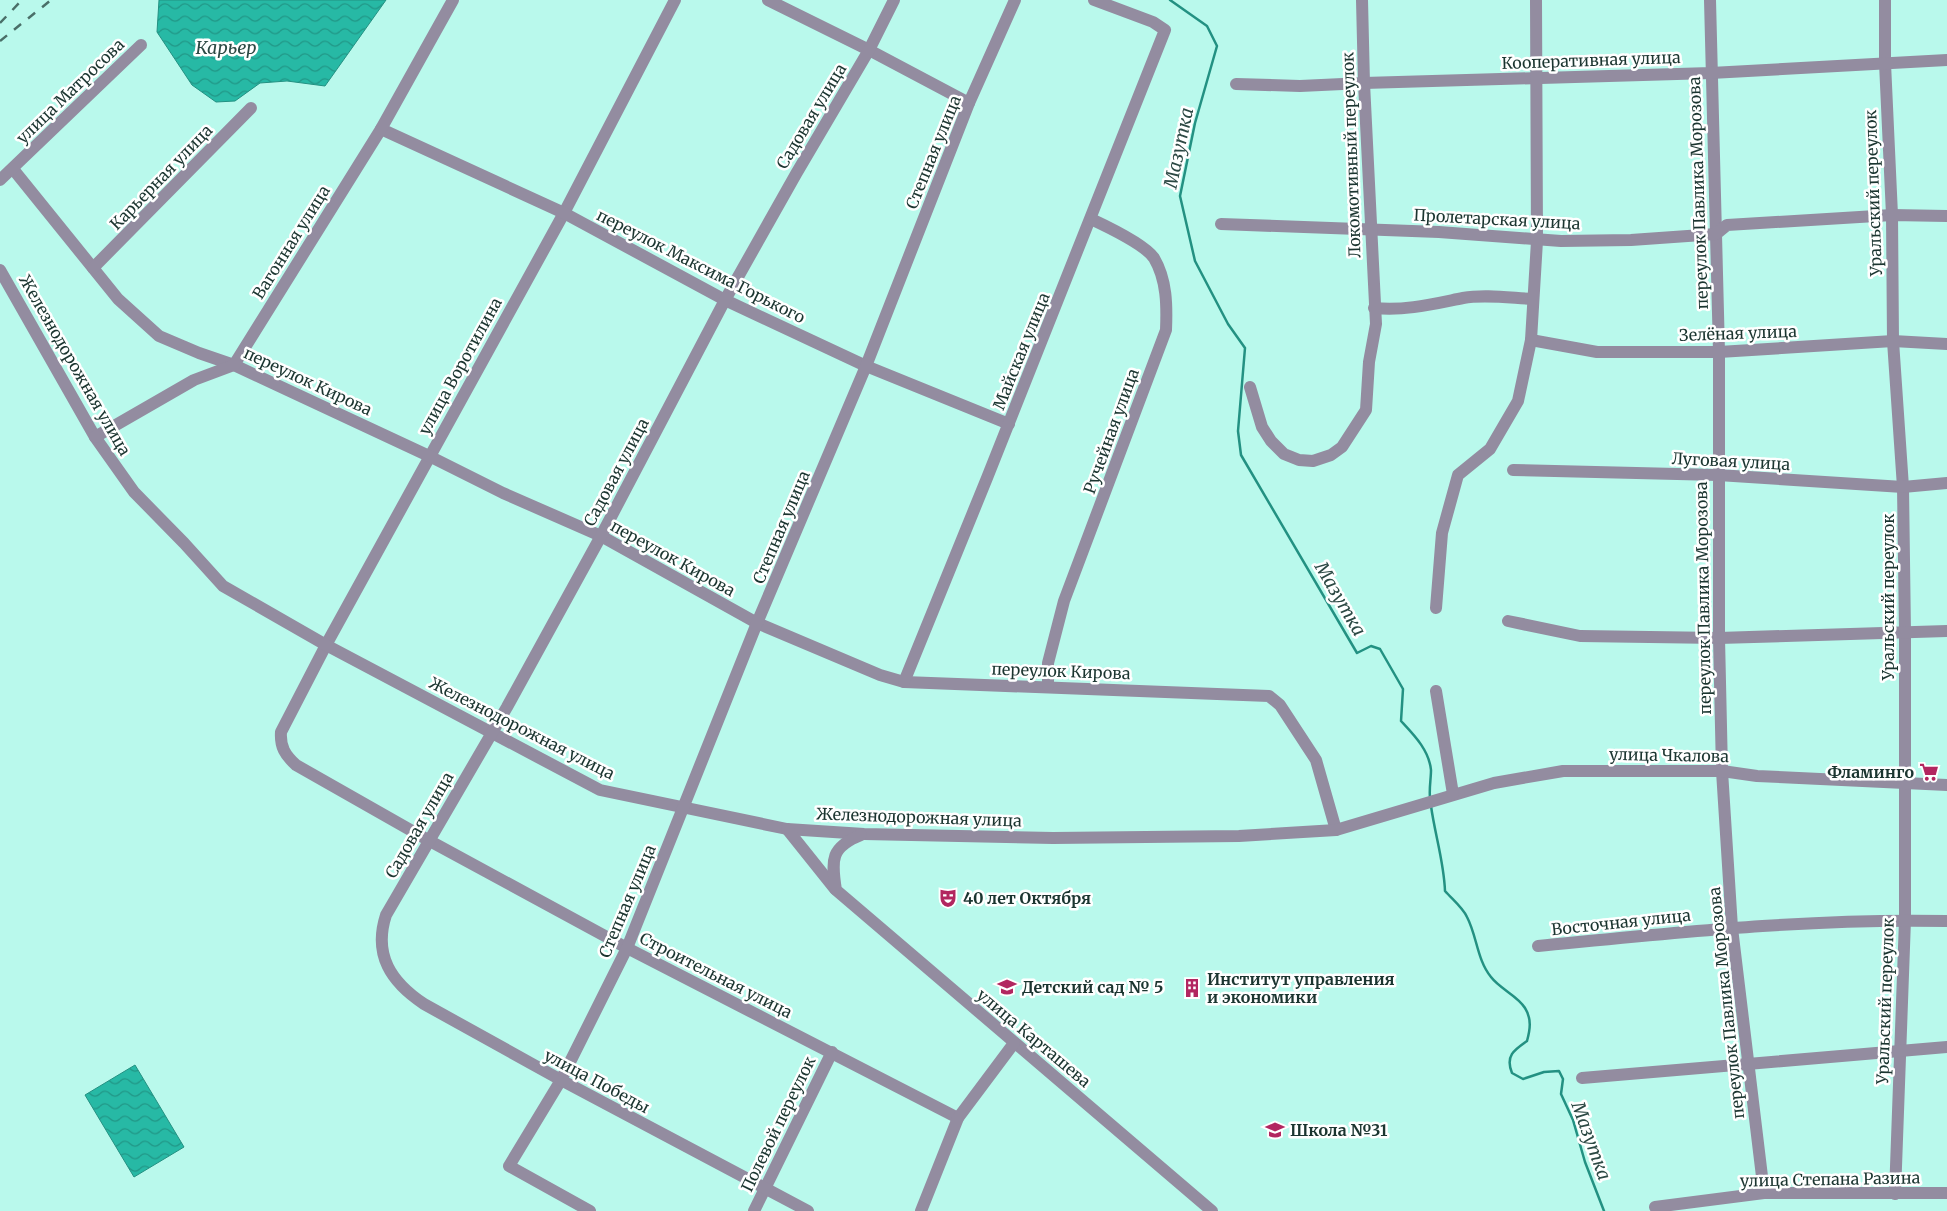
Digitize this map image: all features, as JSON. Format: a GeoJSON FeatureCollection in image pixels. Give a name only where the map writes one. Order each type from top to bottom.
{"type":"FeatureCollection","features":[{"type":"Feature","properties":{"kind":"street","name":"Вагонная улица"},"geometry":{"type":"LineString","coordinates":[[234,365],[381,129],[453,0]]}},
{"type":"Feature","properties":{"kind":"street","name":"улица Воротилина"},"geometry":{"type":"LineString","coordinates":[[282,750],[281,732],[326,645],[564,213],[675,0]]}},
{"type":"Feature","properties":{"kind":"street"},"geometry":{"type":"LineString","coordinates":[[768,0],[869,50],[969,103]]}},
{"type":"Feature","properties":{"kind":"street","name":"Садовая улица"},"geometry":{"type":"LineString","coordinates":[[386,962],[381,930],[386,915],[492,732],[601,536],[724,300],[869,50],[894,0]]}},
{"type":"Feature","properties":{"kind":"street","name":"Степная улица"},"geometry":{"type":"LineString","coordinates":[[590,1211],[509,1166],[561,1080],[627,948],[757,623],[866,366],[969,103],[1015,0]]}},
{"type":"Feature","properties":{"kind":"street","name":"Майская улица"},"geometry":{"type":"LineString","coordinates":[[904,682],[1009,424],[1165,30],[1153,22],[1094,0]]}},
{"type":"Feature","properties":{"kind":"street","name":"Локомотивный переулок"},"geometry":{"type":"LineString","coordinates":[[1250,387],[1262,427],[1271,441],[1284,454],[1299,460],[1312,461],[1332,455],[1342,446],[1366,410],[1369,362],[1376,324],[1370,229],[1362,0]]}},
{"type":"Feature","properties":{"kind":"street"},"geometry":{"type":"LineString","coordinates":[[1436,608],[1442,533],[1458,475],[1490,449],[1518,400],[1531,340],[1536,241],[1536,0]]}},
{"type":"Feature","properties":{"kind":"street","name":"переулок Павлика Морозова"},"geometry":{"type":"LineString","coordinates":[[1710,0],[1719,352],[1719,638],[1722,770],[1732,928],[1764,1193]]}},
{"type":"Feature","properties":{"kind":"street","name":"Уральский переулок"},"geometry":{"type":"LineString","coordinates":[[1885,0],[1885,63],[1892,215],[1893,342],[1903,486],[1905,633],[1904,920],[1895,1194]]}},
{"type":"Feature","properties":{"kind":"street","name":"улица Матросова"},"geometry":{"type":"LineString","coordinates":[[0,180],[141,45]]}},
{"type":"Feature","properties":{"kind":"street","name":"Кооперативная улица"},"geometry":{"type":"LineString","coordinates":[[1236,84],[1300,86],[1536,79],[1711,73],[1947,60]]}},
{"type":"Feature","properties":{"kind":"street","name":"Карьерная улица"},"geometry":{"type":"LineString","coordinates":[[93,268],[251,108]]}},
{"type":"Feature","properties":{"kind":"street","name":"переулок Максима Горького"},"geometry":{"type":"LineString","coordinates":[[381,129],[564,213],[724,300],[866,366],[1009,424]]}},
{"type":"Feature","properties":{"kind":"street","name":"переулок Кирова"},"geometry":{"type":"LineString","coordinates":[[13,169],[118,299],[159,336],[198,353],[234,365],[429,456],[503,494],[601,536],[757,623],[880,675],[904,682],[1048,686],[1269,696],[1280,705],[1316,760],[1336,830]]}},
{"type":"Feature","properties":{"kind":"street","name":"Пролетарская улица"},"geometry":{"type":"LineString","coordinates":[[1221,224],[1440,232],[1536,241],[1631,240],[1716,234],[1727,225],[1892,215],[1947,216]]}},
{"type":"Feature","properties":{"kind":"street","name":"Ручейная улица"},"geometry":{"type":"LineString","coordinates":[[1048,686],[1048,663],[1064,601],[1166,330],[1167,303],[1162,280],[1153,257],[1128,238],[1091,219]]}},
{"type":"Feature","properties":{"kind":"street","name":"Железнодорожная улица"},"geometry":{"type":"LineString","coordinates":[[0,270],[95,438],[134,492],[223,586],[326,645],[600,790],[787,829],[864,834],[1053,838],[1229,837],[1336,830],[1453,794]]}},
{"type":"Feature","properties":{"kind":"street"},"geometry":{"type":"LineString","coordinates":[[1374,308],[1391,310],[1418,308],[1474,297],[1533,299]]}},
{"type":"Feature","properties":{"kind":"street","name":"Зелёная улица"},"geometry":{"type":"LineString","coordinates":[[1531,340],[1597,352],[1719,352],[1893,342],[1947,344]]}},
{"type":"Feature","properties":{"kind":"street"},"geometry":{"type":"LineString","coordinates":[[95,438],[194,380],[234,365]]}},
{"type":"Feature","properties":{"kind":"street","name":"Луговая улица"},"geometry":{"type":"LineString","coordinates":[[1514,470],[1718,475],[1903,486],[1947,483]]}},
{"type":"Feature","properties":{"kind":"street"},"geometry":{"type":"LineString","coordinates":[[1508,621],[1580,636],[1719,638],[1947,631]]}},
{"type":"Feature","properties":{"kind":"street"},"geometry":{"type":"LineString","coordinates":[[1436,691],[1453,794]]}},
{"type":"Feature","properties":{"kind":"street","name":"Строительная улица"},"geometry":{"type":"LineString","coordinates":[[282,750],[296,765],[428,840],[627,948],[958,1118]]}},
{"type":"Feature","properties":{"kind":"street","name":"улица Чкалова"},"geometry":{"type":"LineString","coordinates":[[1453,794],[1494,783],[1563,770],[1722,770],[1757,776],[1947,785]]}},
{"type":"Feature","properties":{"kind":"street","name":"улица Карташева"},"geometry":{"type":"LineString","coordinates":[[787,829],[836,890],[1212,1211]]}},
{"type":"Feature","properties":{"kind":"street"},"geometry":{"type":"LineString","coordinates":[[836,890],[833,871],[834,857],[841,845],[864,834]]}},
{"type":"Feature","properties":{"kind":"street","name":"Восточная улица"},"geometry":{"type":"LineString","coordinates":[[1538,946],[1732,928],[1904,920],[1947,921]]}},
{"type":"Feature","properties":{"kind":"street","name":"улица Победы"},"geometry":{"type":"LineString","coordinates":[[386,962],[395,979],[408,993],[424,1004],[561,1080],[808,1211]]}},
{"type":"Feature","properties":{"kind":"street"},"geometry":{"type":"LineString","coordinates":[[921,1211],[958,1118],[1014,1043]]}},
{"type":"Feature","properties":{"kind":"street"},"geometry":{"type":"LineString","coordinates":[[1582,1078],[1947,1047]]}},
{"type":"Feature","properties":{"kind":"street","name":"Полевой переулок"},"geometry":{"type":"LineString","coordinates":[[754,1211],[832,1052]]}},
{"type":"Feature","properties":{"kind":"street","name":"улица Степана Разина"},"geometry":{"type":"LineString","coordinates":[[1655,1207],[1764,1193],[1947,1193]]}},
{"type":"Feature","properties":{"kind":"water","name":"Карьер"},"geometry":{"type":"Polygon","coordinates":[[[159,0],[386,0],[325,86],[287,81],[260,83],[235,101],[216,102],[192,85],[157,32],[159,0]]]}},
{"type":"Feature","properties":{"kind":"water"},"geometry":{"type":"Polygon","coordinates":[[[135,1065],[184,1147],[134,1177],[85,1095],[135,1065]]]}},
{"type":"Feature","properties":{"kind":"waterway","name":"Мазутка"},"geometry":{"type":"LineString","coordinates":[[1170,0],[1207,26],[1217,46],[1195,123],[1180,196],[1195,261],[1228,324],[1245,348],[1238,431],[1241,455],[1357,653],[1371,646],[1380,649],[1403,689],[1401,721],[1420,743],[1430,763],[1430,798]]}},
{"type":"Feature","properties":{"kind":"waterway","name":"Мазутка"},"geometry":{"type":"LineString","coordinates":[[1431,806],[1445,891],[1467,917],[1486,970],[1499,985],[1522,1004],[1529,1016],[1530,1029],[1527,1041],[1510,1058],[1512,1073],[1523,1079],[1544,1072],[1559,1071],[1563,1079],[1561,1094],[1573,1120],[1585,1162],[1604,1211]]}},
{"type":"Feature","properties":{"kind":"railway"},"geometry":{"type":"LineString","coordinates":[[0,23],[22,0]]}},
{"type":"Feature","properties":{"kind":"railway"},"geometry":{"type":"LineString","coordinates":[[0,41],[51,0]]}},
{"type":"Feature","properties":{"kind":"place","name":"Фламинго"},"geometry":{"type":"Point","coordinates":[1929,772]}},
{"type":"Feature","properties":{"kind":"place","name":"40 лет Октября"},"geometry":{"type":"Point","coordinates":[948,898]}},
{"type":"Feature","properties":{"kind":"place","name":"Детский сад № 5"},"geometry":{"type":"Point","coordinates":[1007,987]}},
{"type":"Feature","properties":{"kind":"place","name":"Институт управления и экономики"},"geometry":{"type":"Point","coordinates":[1192,988]}},
{"type":"Feature","properties":{"kind":"place","name":"Школа №31"},"geometry":{"type":"Point","coordinates":[1275,1130]}}]}
